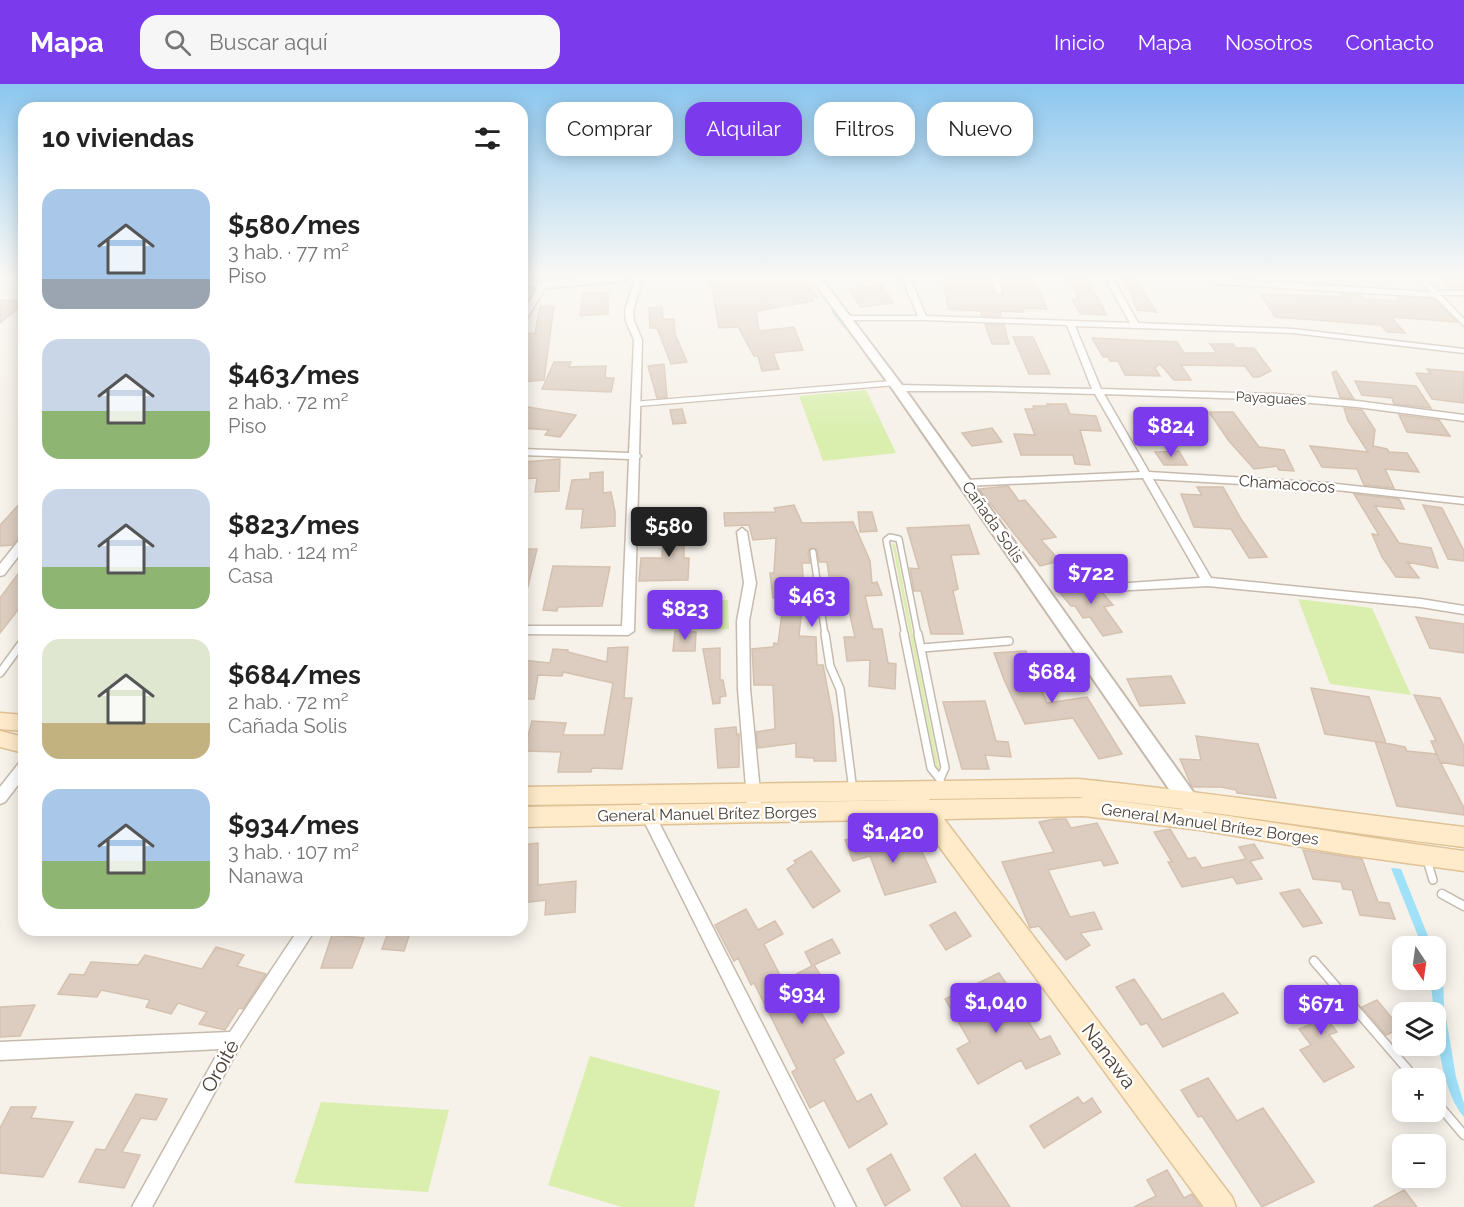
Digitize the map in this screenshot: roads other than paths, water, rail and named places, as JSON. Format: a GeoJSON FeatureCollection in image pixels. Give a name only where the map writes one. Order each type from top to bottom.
{"type":"FeatureCollection","features":[{"type":"Feature","properties":{"kind":"main road"},"geometry":{"type":"LineString","coordinates":[[0,721],[18,722]]}},
{"type":"Feature","properties":{"kind":"main road"},"geometry":{"type":"LineString","coordinates":[[0,739],[18,744]]}},
{"type":"Feature","properties":{"kind":"main road","name":"General Manuel Brítez Borges"},"geometry":{"type":"LineString","coordinates":[[528,796],[639,794],[754,803],[939,797],[1079,788],[1188,798],[1362,825],[1464,837]]}},
{"type":"Feature","properties":{"kind":"main road","name":"General Manuel Brítez Borges"},"geometry":{"type":"LineString","coordinates":[[528,817],[648,816],[853,791],[910,790]]}},
{"type":"Feature","properties":{"kind":"main road","name":"Nanawa"},"geometry":{"type":"LineString","coordinates":[[910,790],[939,797],[1222,1207]]}},
{"type":"Feature","properties":{"kind":"main road","name":"General Manuel Brítez Borges"},"geometry":{"type":"LineString","coordinates":[[939,797],[1084,807],[1200,820],[1464,861]]}},
{"type":"Feature","properties":{"kind":"street"},"geometry":{"type":"LineString","coordinates":[[528,630],[628,631],[636,456],[638,340],[634,330]]}},
{"type":"Feature","properties":{"kind":"street","name":"Cañada Solis"},"geometry":{"type":"LineString","coordinates":[[855,330],[1188,798],[1200,820]]}},
{"type":"Feature","properties":{"kind":"street"},"geometry":{"type":"LineString","coordinates":[[1073,330],[1098,392],[1208,582]]}},
{"type":"Feature","properties":{"kind":"street"},"geometry":{"type":"LineString","coordinates":[[1277,330],[1464,351]]}},
{"type":"Feature","properties":{"kind":"street","name":"Payaguaes"},"geometry":{"type":"LineString","coordinates":[[896,385],[1276,398],[1357,404],[1464,418]]}},
{"type":"Feature","properties":{"kind":"street"},"geometry":{"type":"LineString","coordinates":[[528,452],[636,456]]}},
{"type":"Feature","properties":{"kind":"street","name":"Chamacocos"},"geometry":{"type":"LineString","coordinates":[[966,483],[1146,475],[1327,486],[1464,501]]}},
{"type":"Feature","properties":{"kind":"street"},"geometry":{"type":"LineString","coordinates":[[742,532],[750,583],[743,621],[744,689],[754,803]]}},
{"type":"Feature","properties":{"kind":"street"},"geometry":{"type":"LineString","coordinates":[[0,572],[18,550]]}},
{"type":"Feature","properties":{"kind":"street"},"geometry":{"type":"LineString","coordinates":[[1115,588],[1208,582],[1421,603],[1464,610]]}},
{"type":"Feature","properties":{"kind":"street"},"geometry":{"type":"LineString","coordinates":[[0,798],[18,775]]}},
{"type":"Feature","properties":{"kind":"street"},"geometry":{"type":"LineString","coordinates":[[639,794],[648,816],[846,1207]]}},
{"type":"Feature","properties":{"kind":"street","name":"Oroité"},"geometry":{"type":"LineString","coordinates":[[142,1207],[234,1040],[303,936]]}},
{"type":"Feature","properties":{"kind":"street"},"geometry":{"type":"LineString","coordinates":[[0,1051],[234,1040]]}},
{"type":"Feature","properties":{"kind":"lane"},"geometry":{"type":"LineString","coordinates":[[636,404],[896,385]]}},
{"type":"Feature","properties":{"kind":"lane"},"geometry":{"type":"LineString","coordinates":[[890,537],[899,540],[945,768],[939,797],[931,768],[886,540],[890,537]]}},
{"type":"Feature","properties":{"kind":"lane"},"geometry":{"type":"LineString","coordinates":[[813,552],[830,666],[840,689],[853,791]]}},
{"type":"Feature","properties":{"kind":"lane"},"geometry":{"type":"LineString","coordinates":[[922,648],[1010,641]]}},
{"type":"Feature","properties":{"kind":"lane"},"geometry":{"type":"LineString","coordinates":[[0,673],[18,648]]}},
{"type":"Feature","properties":{"kind":"lane"},"geometry":{"type":"LineString","coordinates":[[1426,856],[1433,880]]}},
{"type":"Feature","properties":{"kind":"lane"},"geometry":{"type":"LineString","coordinates":[[1442,894],[1464,906]]}},
{"type":"Feature","properties":{"kind":"lane"},"geometry":{"type":"LineString","coordinates":[[1314,961],[1406,1068]]}},
{"type":"Feature","properties":{"kind":"lane"},"geometry":{"type":"LineString","coordinates":[[1446,1114],[1464,1135]]}},
{"type":"Feature","properties":{"kind":"water"},"geometry":{"type":"Polygon","coordinates":[[[1391,868],[1401,869],[1428,936],[1418,936],[1391,868]]]}},
{"type":"Feature","properties":{"kind":"water"},"geometry":{"type":"Polygon","coordinates":[[[1431,990],[1444,990],[1444,1002],[1433,1002],[1431,990]]]}},
{"type":"Feature","properties":{"kind":"water"},"geometry":{"type":"Polygon","coordinates":[[[1446,1018],[1456,1077],[1464,1104],[1464,1117],[1455,1104],[1446,1079],[1446,1068],[1443,1068],[1441,1056],[1446,1056],[1446,1018]]]}}]}
